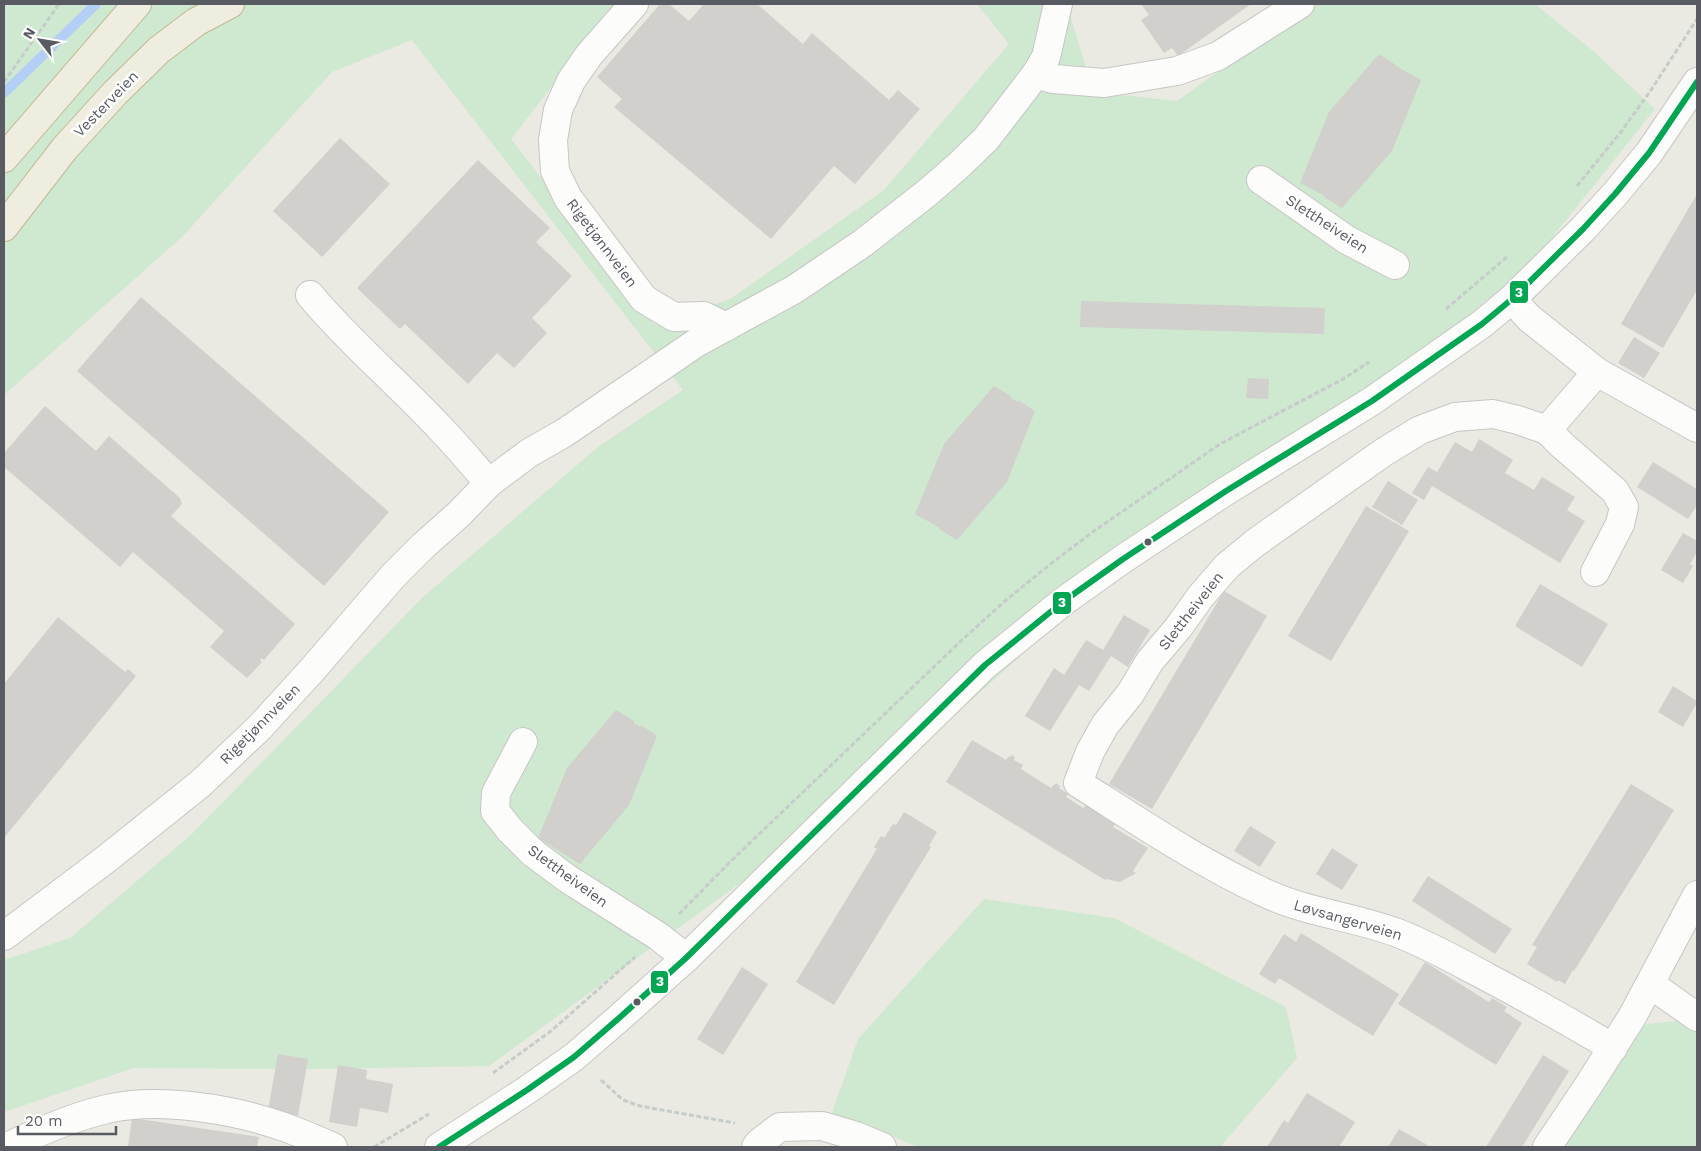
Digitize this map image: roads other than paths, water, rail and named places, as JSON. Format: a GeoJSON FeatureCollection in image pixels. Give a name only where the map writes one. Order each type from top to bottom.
{"type":"FeatureCollection","features":[{"type":"Feature","properties":{"kind":"highway"},"geometry":{"type":"LineString","coordinates":[[4,158],[137,4]]}},
{"type":"Feature","properties":{"kind":"highway","name":"Vesterveien"},"geometry":{"type":"LineString","coordinates":[[4,227],[65,148],[122,86],[159,50],[196,22],[230,4]]}},
{"type":"Feature","properties":{"kind":"street","name":"Rigetjønnveien"},"geometry":{"type":"LineString","coordinates":[[634,4],[589,56],[571,81],[558,110],[553,140],[555,171],[568,198],[644,299],[674,317],[704,316],[726,327]]}},
{"type":"Feature","properties":{"kind":"street","name":"Rigetjønnveien"},"geometry":{"type":"LineString","coordinates":[[4,936],[105,860],[200,784],[260,726],[312,670],[393,576],[489,483],[528,453],[564,433],[674,358],[795,289],[864,243],[927,193],[986,139],[1036,74],[1046,57],[1058,4]]}},
{"type":"Feature","properties":{"kind":"street"},"geometry":{"type":"LineString","coordinates":[[1036,74],[1053,79],[1104,83],[1177,71],[1218,56],[1300,4]]}},
{"type":"Feature","properties":{"kind":"street"},"geometry":{"type":"LineString","coordinates":[[439,1147],[528,1090],[574,1056],[618,1019],[686,958],[985,665],[1064,601],[1123,559],[1226,491],[1372,401],[1482,324],[1512,299],[1583,229],[1615,194],[1649,153],[1697,82]]}},
{"type":"Feature","properties":{"kind":"street","name":"Slettheiveien"},"geometry":{"type":"LineString","coordinates":[[1261,180],[1347,240],[1395,265]]}},
{"type":"Feature","properties":{"kind":"street"},"geometry":{"type":"LineString","coordinates":[[310,295],[351,341],[438,425],[489,483]]}},
{"type":"Feature","properties":{"kind":"street"},"geometry":{"type":"LineString","coordinates":[[1512,299],[1529,318],[1597,372],[1687,422]]}},
{"type":"Feature","properties":{"kind":"street"},"geometry":{"type":"LineString","coordinates":[[1547,430],[1597,372]]}},
{"type":"Feature","properties":{"kind":"street","name":"Slettheiveien"},"geometry":{"type":"LineString","coordinates":[[1188,851],[1078,783],[1090,752],[1105,725],[1130,694],[1150,662],[1201,596],[1227,566],[1384,452],[1420,430],[1456,417],[1493,414],[1547,430],[1615,491],[1624,507],[1620,524],[1595,572]]}},
{"type":"Feature","properties":{"kind":"street","name":"Slettheiveien"},"geometry":{"type":"LineString","coordinates":[[523,742],[496,793],[495,811],[533,853],[561,874],[658,936],[686,958]]}},
{"type":"Feature","properties":{"kind":"street","name":"Løvsangerveien"},"geometry":{"type":"LineString","coordinates":[[1188,851],[1262,892],[1294,905],[1360,921],[1395,932],[1434,949],[1613,1048]]}},
{"type":"Feature","properties":{"kind":"street"},"geometry":{"type":"LineString","coordinates":[[1547,1147],[1613,1048],[1650,984],[1697,895]]}},
{"type":"Feature","properties":{"kind":"street"},"geometry":{"type":"LineString","coordinates":[[1650,984],[1697,1017]]}},
{"type":"Feature","properties":{"kind":"street"},"geometry":{"type":"LineString","coordinates":[[7,1147],[62,1122],[108,1109],[149,1104],[197,1107],[240,1114],[284,1126],[333,1147]]}},
{"type":"Feature","properties":{"kind":"street"},"geometry":{"type":"LineString","coordinates":[[757,1145],[780,1127],[822,1126],[856,1136],[882,1147]]}},
{"type":"Feature","properties":{"kind":"waterway"},"geometry":{"type":"LineString","coordinates":[[4,93],[96,4]]}}]}
